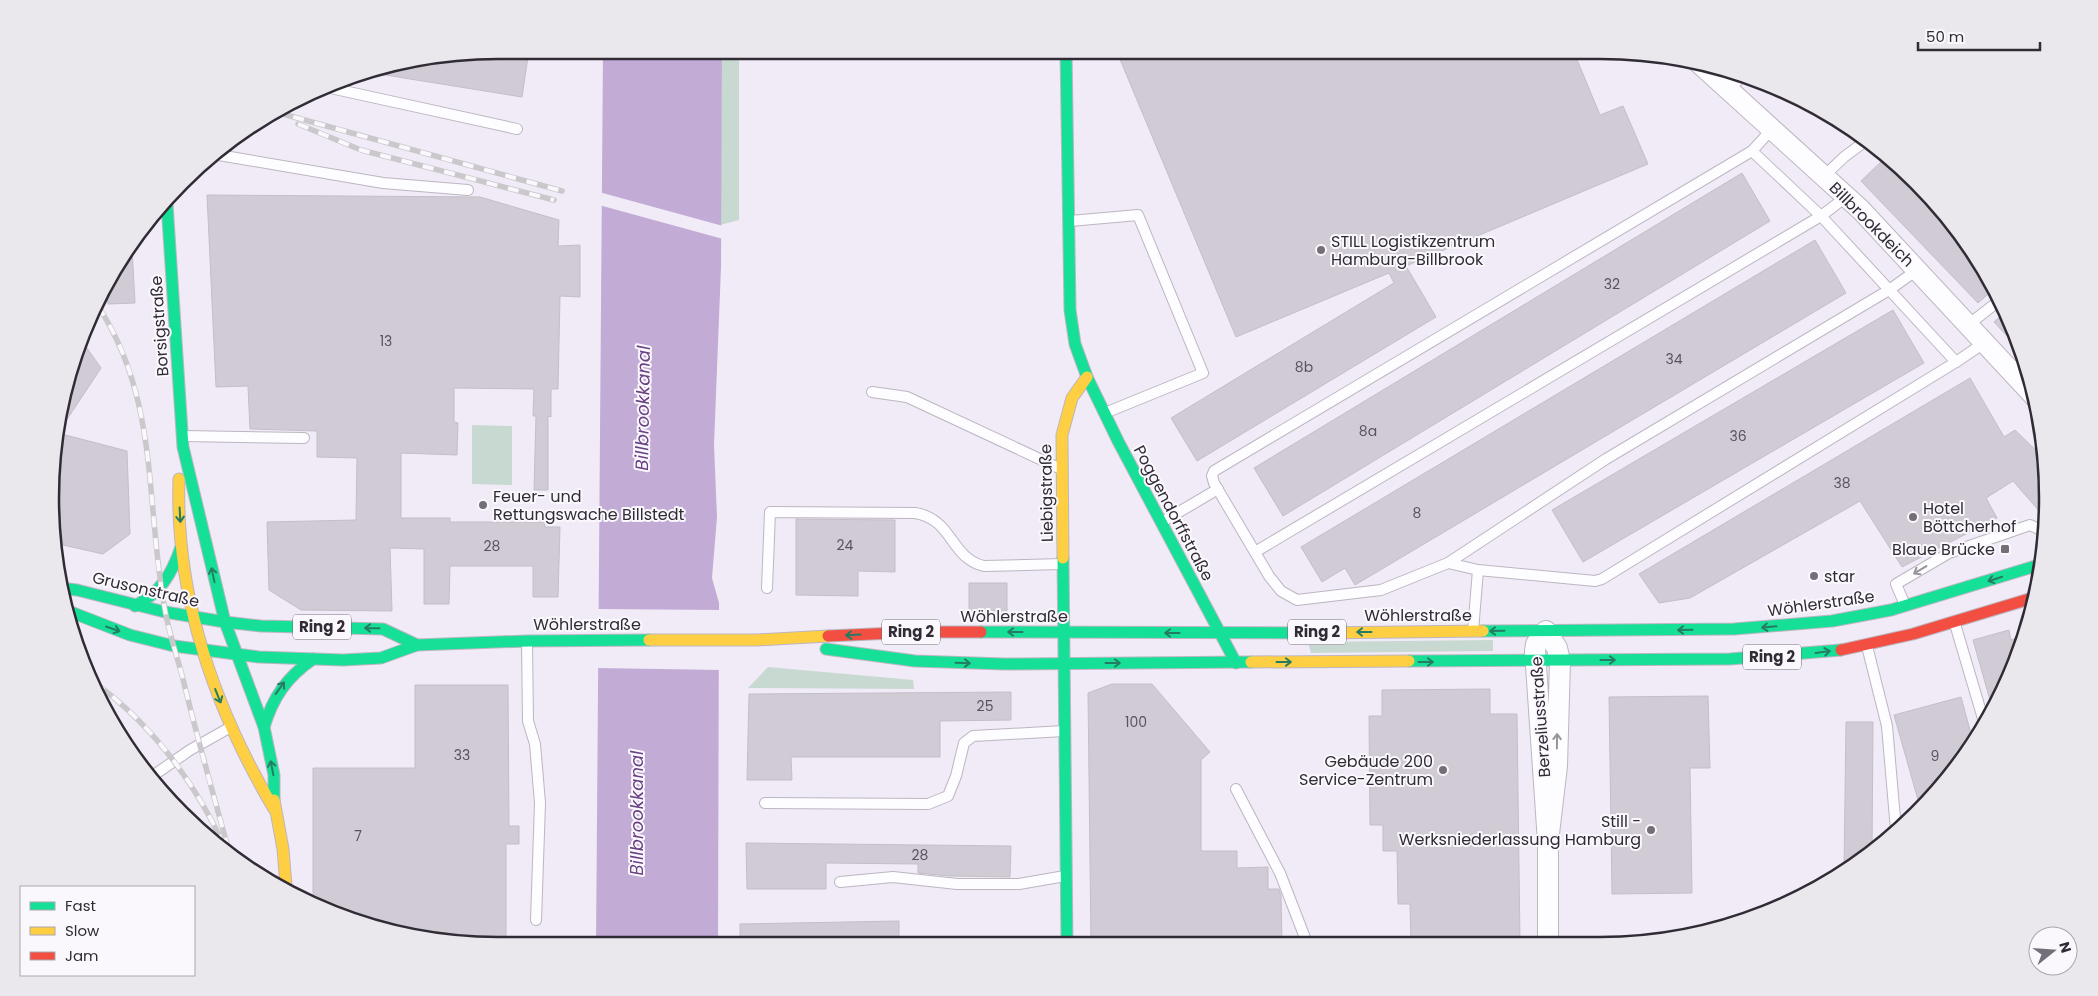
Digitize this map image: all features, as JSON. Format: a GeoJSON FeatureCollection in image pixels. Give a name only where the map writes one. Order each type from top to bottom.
{"type":"FeatureCollection","features":[{"type":"Feature","properties":{"kind":"main road"},"geometry":{"type":"LineString","coordinates":[[1066,59],[1070,310],[1075,344],[1087,377]]}},
{"type":"Feature","properties":{"kind":"main road","name":"Borsigstraße"},"geometry":{"type":"LineString","coordinates":[[167,209],[182,442],[179,487],[182,543],[192,618],[200,651],[231,727],[250,769],[274,809]]}},
{"type":"Feature","properties":{"kind":"main road","name":"Poggendorffstraße"},"geometry":{"type":"LineString","coordinates":[[1087,377],[1104,414],[1236,662]]}},
{"type":"Feature","properties":{"kind":"main road","name":"Liebigstraße"},"geometry":{"type":"LineString","coordinates":[[1067,937],[1062,435],[1072,398],[1087,377]]}},
{"type":"Feature","properties":{"kind":"main road","name":"Borsigstraße"},"geometry":{"type":"LineString","coordinates":[[182,442],[225,622],[264,728],[274,775],[274,809]]}},
{"type":"Feature","properties":{"kind":"main road"},"geometry":{"type":"LineString","coordinates":[[135,606],[150,598],[166,582],[176,564],[182,543]]}},
{"type":"Feature","properties":{"kind":"main road","name":"Wöhlerstraße"},"geometry":{"type":"LineString","coordinates":[[200,651],[313,659],[381,658],[417,645],[567,640],[757,640],[916,632],[1474,632],[1766,628],[1832,621],[1906,606],[2033,567]]}},
{"type":"Feature","properties":{"kind":"main road","name":"Grusonstraße"},"geometry":{"type":"LineString","coordinates":[[68,589],[135,606],[192,618],[225,622]]}},
{"type":"Feature","properties":{"kind":"main road","name":"Wöhlerstraße"},"geometry":{"type":"LineString","coordinates":[[757,640],[915,661],[1064,664],[1730,659],[1804,654],[1867,645],[1955,622],[2027,600]]}},
{"type":"Feature","properties":{"kind":"main road","name":"Ring 2"},"geometry":{"type":"LineString","coordinates":[[74,613],[130,635],[200,651]]}},
{"type":"Feature","properties":{"kind":"main road","name":"Wöhlerstraße"},"geometry":{"type":"LineString","coordinates":[[225,622],[261,626],[383,629],[417,645]]}},
{"type":"Feature","properties":{"kind":"main road"},"geometry":{"type":"LineString","coordinates":[[264,728],[278,690],[293,674],[313,659]]}},
{"type":"Feature","properties":{"kind":"main road"},"geometry":{"type":"LineString","coordinates":[[274,809],[283,849],[286,882]]}},
{"type":"Feature","properties":{"kind":"street","name":"Billbrookdeich"},"geometry":{"type":"LineString","coordinates":[[1710,73],[1846,197],[2024,386]]}},
{"type":"Feature","properties":{"kind":"street","name":"Berzeliusstraße"},"geometry":{"type":"LineString","coordinates":[[1548,842],[1557,766],[1560,660],[1557,648],[1546,631],[1536,644],[1535,661],[1548,842],[1548,937]]}},
{"type":"Feature","properties":{"kind":"lane"},"geometry":{"type":"LineString","coordinates":[[1729,90],[1738,81]]}},
{"type":"Feature","properties":{"kind":"lane"},"geometry":{"type":"LineString","coordinates":[[337,89],[517,128]]}},
{"type":"Feature","properties":{"kind":"lane"},"geometry":{"type":"LineString","coordinates":[[1772,129],[1752,151],[1218,468],[1212,476],[1218,489],[1255,552],[1281,591],[1297,600],[1381,590],[1448,563],[1606,458],[1889,290],[1917,270]]}},
{"type":"Feature","properties":{"kind":"lane"},"geometry":{"type":"LineString","coordinates":[[1824,176],[1860,145]]}},
{"type":"Feature","properties":{"kind":"lane"},"geometry":{"type":"LineString","coordinates":[[1752,151],[1821,216],[1956,362]]}},
{"type":"Feature","properties":{"kind":"lane"},"geometry":{"type":"LineString","coordinates":[[224,156],[383,182],[468,190]]}},
{"type":"Feature","properties":{"kind":"lane"},"geometry":{"type":"LineString","coordinates":[[1255,552],[1821,216],[1846,197]]}},
{"type":"Feature","properties":{"kind":"lane"},"geometry":{"type":"LineString","coordinates":[[1069,221],[1138,215],[1203,373],[1104,414]]}},
{"type":"Feature","properties":{"kind":"lane"},"geometry":{"type":"LineString","coordinates":[[1968,325],[1994,305]]}},
{"type":"Feature","properties":{"kind":"lane"},"geometry":{"type":"LineString","coordinates":[[1448,563],[1478,570],[1595,581],[1602,579],[1956,362],[1984,342]]}},
{"type":"Feature","properties":{"kind":"lane"},"geometry":{"type":"LineString","coordinates":[[872,392],[906,397],[1038,456],[1062,469]]}},
{"type":"Feature","properties":{"kind":"lane"},"geometry":{"type":"LineString","coordinates":[[182,442],[304,438]]}},
{"type":"Feature","properties":{"kind":"lane"},"geometry":{"type":"LineString","coordinates":[[1162,522],[1218,489]]}},
{"type":"Feature","properties":{"kind":"lane"},"geometry":{"type":"LineString","coordinates":[[767,588],[770,512],[921,514],[938,521],[956,545],[975,564],[984,566],[1063,564]]}},
{"type":"Feature","properties":{"kind":"lane"},"geometry":{"type":"LineString","coordinates":[[1906,606],[1896,584],[1948,553],[1973,542],[2030,525],[2038,529]]}},
{"type":"Feature","properties":{"kind":"lane"},"geometry":{"type":"LineString","coordinates":[[1474,632],[1478,570]]}},
{"type":"Feature","properties":{"kind":"lane"},"geometry":{"type":"LineString","coordinates":[[1955,622],[1982,715]]}},
{"type":"Feature","properties":{"kind":"lane"},"geometry":{"type":"LineString","coordinates":[[527,641],[528,721],[535,744],[540,803],[536,920]]}},
{"type":"Feature","properties":{"kind":"lane"},"geometry":{"type":"LineString","coordinates":[[1867,645],[1887,726],[1895,823]]}},
{"type":"Feature","properties":{"kind":"lane"},"geometry":{"type":"LineString","coordinates":[[156,773],[190,750],[231,727]]}},
{"type":"Feature","properties":{"kind":"lane"},"geometry":{"type":"LineString","coordinates":[[765,803],[928,804],[948,796],[956,776],[964,743],[973,736],[1065,731]]}},
{"type":"Feature","properties":{"kind":"lane"},"geometry":{"type":"LineString","coordinates":[[1236,789],[1280,873],[1305,937]]}},
{"type":"Feature","properties":{"kind":"lane"},"geometry":{"type":"LineString","coordinates":[[840,882],[893,877],[957,884],[1019,884],[1066,876]]}},
{"type":"Feature","properties":{"kind":"shaded area"},"geometry":{"type":"Polygon","coordinates":[[[722,59],[739,59],[739,220],[720,225],[722,59]]]}},
{"type":"Feature","properties":{"kind":"shaded area"},"geometry":{"type":"Polygon","coordinates":[[[472,425],[512,426],[512,485],[472,484],[472,425]]]}},
{"type":"Feature","properties":{"kind":"shaded area"},"geometry":{"type":"Polygon","coordinates":[[[1493,640],[1493,651],[1311,653],[1308,642],[1493,640]]]}},
{"type":"Feature","properties":{"kind":"shaded area"},"geometry":{"type":"Polygon","coordinates":[[[768,667],[913,680],[914,689],[748,688],[768,667]]]}},
{"type":"Feature","properties":{"kind":"water","name":"Billbrookkanal"},"geometry":{"type":"Polygon","coordinates":[[[603,59],[722,59],[721,267],[714,445],[717,517],[712,578],[719,603],[718,937],[596,937],[603,59]]]}},
{"type":"Feature","properties":{"kind":"pier"},"geometry":{"type":"Polygon","coordinates":[[[599,192],[723,226],[723,239],[599,205],[599,192]]]}},
{"type":"Feature","properties":{"kind":"pier"},"geometry":{"type":"Polygon","coordinates":[[[596,609],[722,610],[722,670],[596,668],[596,609]]]}},
{"type":"Feature","properties":{"kind":"building"},"geometry":{"type":"Polygon","coordinates":[[[528,59],[522,97],[382,74],[412,67],[469,60],[528,59]]]}},
{"type":"Feature","properties":{"kind":"building","name":"STILL Logistikzentrum Hamburg-Billbrook"},"geometry":{"type":"Polygon","coordinates":[[[1120,59],[1577,59],[1600,115],[1623,106],[1648,164],[1406,266],[1436,317],[1197,461],[1171,418],[1394,283],[1389,273],[1236,337],[1120,59]]]}},
{"type":"Feature","properties":{"kind":"building"},"geometry":{"type":"Polygon","coordinates":[[[1881,161],[1890,168],[1930,208],[1965,254],[1989,294],[1978,303],[1861,181],[1881,161]]]}},
{"type":"Feature","properties":{"kind":"building"},"geometry":{"type":"Polygon","coordinates":[[[1742,173],[1770,221],[1283,516],[1254,468],[1742,173]]]}},
{"type":"Feature","properties":{"kind":"building"},"geometry":{"type":"Polygon","coordinates":[[[207,195],[480,197],[559,220],[558,246],[580,245],[580,297],[560,296],[558,389],[551,389],[551,417],[548,416],[548,490],[534,490],[536,416],[533,416],[534,389],[454,388],[454,422],[458,423],[457,455],[401,453],[401,518],[450,518],[450,522],[545,522],[545,527],[560,527],[558,597],[533,597],[533,566],[450,566],[449,604],[424,604],[424,549],[390,548],[392,611],[301,610],[269,590],[267,522],[356,520],[357,458],[317,457],[317,431],[250,429],[248,386],[216,387],[207,195]]]}},
{"type":"Feature","properties":{"kind":"building"},"geometry":{"type":"Polygon","coordinates":[[[1815,240],[1846,293],[1355,585],[1345,568],[1322,582],[1301,547],[1815,240]]]}},
{"type":"Feature","properties":{"kind":"building"},"geometry":{"type":"Polygon","coordinates":[[[132,255],[135,303],[108,304],[107,298],[132,255]]]}},
{"type":"Feature","properties":{"kind":"building"},"geometry":{"type":"Polygon","coordinates":[[[1893,310],[1924,363],[1583,562],[1552,510],[1893,310]]]}},
{"type":"Feature","properties":{"kind":"building"},"geometry":{"type":"Polygon","coordinates":[[[2000,317],[2009,338],[1994,322],[2000,317]]]}},
{"type":"Feature","properties":{"kind":"building"},"geometry":{"type":"Polygon","coordinates":[[[86,347],[101,368],[66,421],[74,384],[86,347]]]}},
{"type":"Feature","properties":{"kind":"building"},"geometry":{"type":"Polygon","coordinates":[[[1970,378],[2004,437],[2015,430],[2036,450],[2039,510],[2013,481],[1986,498],[1997,518],[1902,567],[1860,501],[1690,598],[1659,603],[1639,574],[1970,378]]]}},
{"type":"Feature","properties":{"kind":"building"},"geometry":{"type":"Polygon","coordinates":[[[64,435],[127,451],[130,534],[103,554],[62,545],[59,498],[64,435]]]}},
{"type":"Feature","properties":{"kind":"building"},"geometry":{"type":"Polygon","coordinates":[[[796,519],[895,520],[895,572],[858,571],[858,596],[796,595],[796,519]]]}},
{"type":"Feature","properties":{"kind":"building"},"geometry":{"type":"Polygon","coordinates":[[[969,583],[1007,583],[1007,611],[969,611],[969,583]]]}},
{"type":"Feature","properties":{"kind":"building"},"geometry":{"type":"Polygon","coordinates":[[[2009,630],[2011,640],[2016,638],[2006,666],[1990,700],[1973,640],[2009,630]]]}},
{"type":"Feature","properties":{"kind":"building"},"geometry":{"type":"Polygon","coordinates":[[[1112,684],[1152,684],[1210,752],[1201,760],[1201,851],[1237,851],[1237,868],[1268,867],[1268,889],[1279,889],[1281,896],[1282,937],[1091,937],[1088,693],[1112,684]]]}},
{"type":"Feature","properties":{"kind":"building"},"geometry":{"type":"Polygon","coordinates":[[[415,685],[508,685],[509,826],[519,826],[519,844],[506,844],[506,937],[469,936],[412,929],[357,914],[313,896],[313,768],[415,768],[415,685]]]}},
{"type":"Feature","properties":{"kind":"building","name":"Gebäude 200 Service-Zentrum"},"geometry":{"type":"Polygon","coordinates":[[[1490,689],[1490,714],[1517,714],[1520,937],[1411,937],[1410,904],[1398,904],[1397,851],[1383,851],[1383,825],[1370,825],[1369,716],[1382,716],[1382,690],[1490,689]]]}},
{"type":"Feature","properties":{"kind":"building"},"geometry":{"type":"Polygon","coordinates":[[[1011,692],[1011,720],[940,721],[940,757],[791,757],[792,780],[747,780],[749,694],[1011,692]]]}},
{"type":"Feature","properties":{"kind":"building","name":"Still - Werksniederlassung Hamburg"},"geometry":{"type":"Polygon","coordinates":[[[1708,696],[1710,768],[1690,768],[1692,893],[1612,894],[1609,697],[1708,696]]]}},
{"type":"Feature","properties":{"kind":"building"},"geometry":{"type":"Polygon","coordinates":[[[1961,697],[1971,733],[1948,765],[1918,801],[1894,715],[1961,697]]]}},
{"type":"Feature","properties":{"kind":"building"},"geometry":{"type":"Polygon","coordinates":[[[1846,722],[1873,722],[1872,842],[1844,863],[1846,722]]]}},
{"type":"Feature","properties":{"kind":"building"},"geometry":{"type":"Polygon","coordinates":[[[746,843],[1011,846],[1010,877],[950,876],[918,873],[918,864],[826,863],[826,889],[747,889],[746,843]]]}},
{"type":"Feature","properties":{"kind":"building"},"geometry":{"type":"Polygon","coordinates":[[[899,921],[899,937],[740,937],[740,924],[899,921]]]}},
{"type":"Feature","properties":{"kind":"railway"},"geometry":{"type":"LineString","coordinates":[[285,114],[562,191]]}},
{"type":"Feature","properties":{"kind":"railway"},"geometry":{"type":"LineString","coordinates":[[298,124],[361,150],[554,200]]}},
{"type":"Feature","properties":{"kind":"railway"},"geometry":{"type":"LineString","coordinates":[[101,311],[118,342],[132,379],[141,416],[147,454],[159,570],[167,619],[227,843]]}},
{"type":"Feature","properties":{"kind":"railway"},"geometry":{"type":"LineString","coordinates":[[103,689],[134,716],[168,753],[197,794],[220,838]]}},
{"type":"Feature","properties":{"kind":"traffic: fast"},"geometry":{"type":"LineString","coordinates":[[1066,59],[1070,310],[1075,344],[1087,377],[1118,441],[1236,663]]}},
{"type":"Feature","properties":{"kind":"traffic: fast"},"geometry":{"type":"LineString","coordinates":[[167,209],[183,447],[225,622],[264,727],[274,775],[274,800]]}},
{"type":"Feature","properties":{"kind":"traffic: fast"},"geometry":{"type":"LineString","coordinates":[[135,606],[144,601],[164,582],[174,566],[181,547]]}},
{"type":"Feature","properties":{"kind":"traffic: fast"},"geometry":{"type":"LineString","coordinates":[[1063,558],[1067,937]]}},
{"type":"Feature","properties":{"kind":"traffic: fast"},"geometry":{"type":"LineString","coordinates":[[1483,631],[1734,629],[1832,621],[1891,610],[2033,567]]}},
{"type":"Feature","properties":{"kind":"traffic: fast"},"geometry":{"type":"LineString","coordinates":[[68,589],[165,612],[225,622],[261,626],[383,629],[417,645]]}},
{"type":"Feature","properties":{"kind":"traffic: fast"},"geometry":{"type":"LineString","coordinates":[[74,613],[130,635],[174,646],[259,657],[343,660],[381,658],[417,645],[527,641],[649,640]]}},
{"type":"Feature","properties":{"kind":"traffic: fast"},"geometry":{"type":"LineString","coordinates":[[981,632],[1320,633]]}},
{"type":"Feature","properties":{"kind":"traffic: fast"},"geometry":{"type":"LineString","coordinates":[[826,649],[915,661],[1004,664],[1251,662]]}},
{"type":"Feature","properties":{"kind":"traffic: fast"},"geometry":{"type":"LineString","coordinates":[[1409,661],[1730,659],[1841,650]]}},
{"type":"Feature","properties":{"kind":"traffic: fast"},"geometry":{"type":"LineString","coordinates":[[264,727],[272,706],[282,689],[296,673],[313,659]]}},
{"type":"Feature","properties":{"kind":"traffic: slow"},"geometry":{"type":"LineString","coordinates":[[1063,558],[1062,435],[1072,398],[1087,377]]}},
{"type":"Feature","properties":{"kind":"traffic: slow"},"geometry":{"type":"LineString","coordinates":[[179,479],[180,523],[184,566],[192,609],[203,651],[217,692],[234,732],[274,809]]}},
{"type":"Feature","properties":{"kind":"traffic: slow"},"geometry":{"type":"LineString","coordinates":[[1320,633],[1483,631]]}},
{"type":"Feature","properties":{"kind":"traffic: slow"},"geometry":{"type":"LineString","coordinates":[[649,640],[757,640],[828,636]]}},
{"type":"Feature","properties":{"kind":"traffic: slow"},"geometry":{"type":"LineString","coordinates":[[1251,662],[1409,661]]}},
{"type":"Feature","properties":{"kind":"traffic: slow"},"geometry":{"type":"LineString","coordinates":[[274,800],[283,849],[286,882]]}},
{"type":"Feature","properties":{"kind":"traffic: jam"},"geometry":{"type":"LineString","coordinates":[[1841,650],[1913,634],[2027,600]]}},
{"type":"Feature","properties":{"kind":"traffic: jam"},"geometry":{"type":"LineString","coordinates":[[828,636],[916,632],[981,632]]}},
{"type":"Feature","properties":{"kind":"place","name":"STILL Logistikzentrum Hamburg-Billbrook"},"geometry":{"type":"Point","coordinates":[1321,250]}},
{"type":"Feature","properties":{"kind":"place","name":"Feuer- und Rettungswache Billstedt"},"geometry":{"type":"Point","coordinates":[483,505]}},
{"type":"Feature","properties":{"kind":"place","name":"Hotel Böttcherhof"},"geometry":{"type":"Point","coordinates":[1913,517]}},
{"type":"Feature","properties":{"kind":"place","name":"Blaue Brücke"},"geometry":{"type":"Point","coordinates":[2005,549]}},
{"type":"Feature","properties":{"kind":"place","name":"star"},"geometry":{"type":"Point","coordinates":[1814,576]}},
{"type":"Feature","properties":{"kind":"place","name":"Gebäude 200 Service-Zentrum"},"geometry":{"type":"Point","coordinates":[1443,770]}},
{"type":"Feature","properties":{"kind":"place","name":"Still - Werksniederlassung Hamburg"},"geometry":{"type":"Point","coordinates":[1651,830]}}]}
